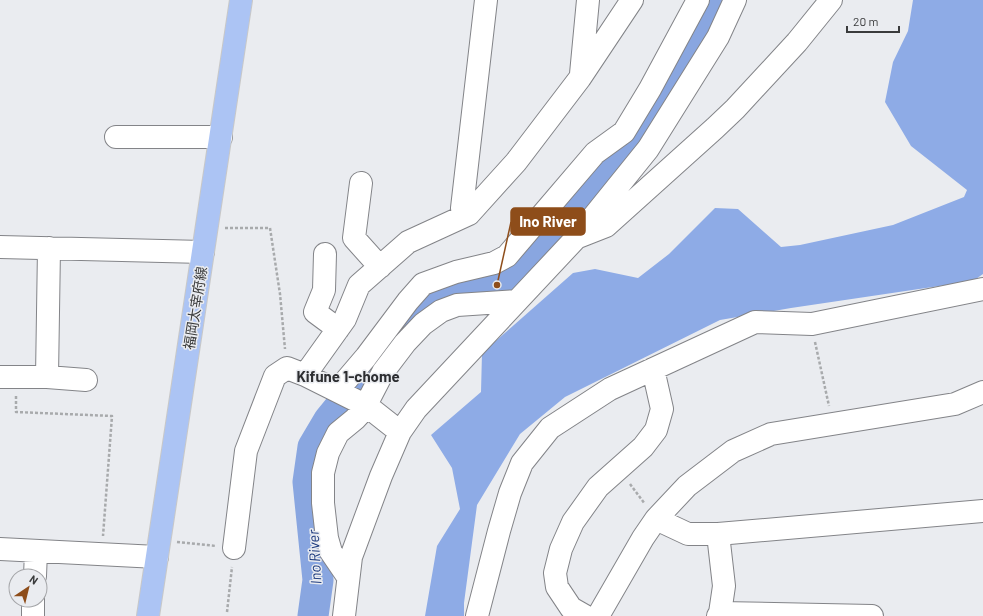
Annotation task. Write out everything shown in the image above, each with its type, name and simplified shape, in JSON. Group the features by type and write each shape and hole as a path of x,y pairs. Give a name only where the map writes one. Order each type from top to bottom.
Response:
{"main road":[{"name":"福岡太宰府線","path":"148,616 241,0"}],"street":[{"path":"469,214 462,208 486,0"},
{"path":"580,78 588,0"},
{"path":"234,548 246,451 275,376 296,371 345,319 359,285 408,242 469,214 516,162 580,78 632,0"},
{"path":"337,391 366,357 408,301 423,284 456,272 494,263 507,256 595,152 624,132 650,89 698,0"},
{"path":"344,616 351,557 381,476 400,432 416,409 577,237 648,149 718,37 735,0"},
{"path":"577,237 606,226 715,128 735,109 797,42 831,0"},
{"path":"116,137 221,137"},
{"path":"361,183 354,238 380,267"},
{"path":"0,247 203,252"},
{"path":"47,377 49,248"},
{"path":"325,254 324,290 315,312 338,328"},
{"path":"477,616 510,493 522,463 550,428 610,389 755,322 812,324 983,289"},
{"path":"348,577 331,552 327,538 323,503 323,474 328,453 338,433 355,419 367,406 368,401 384,372 405,343 423,324 441,311 457,305 517,301"},
{"path":"584,616 571,608 558,587 555,573 561,549 573,522 598,487 643,447 656,430 662,409 653,369"},
{"path":"296,371 367,406 400,432"},
{"path":"8,377 47,377 86,380"},
{"path":"598,616 643,538 656,519 687,486 733,451 770,434 955,404 983,392"},
{"path":"656,519 688,534 718,534 983,511"},
{"path":"718,534 724,586 719,615 872,616"},
{"path":"0,549 102,554 159,549"},
{"path":"35,568 36,551"}],"path":[{"path":"207,228 270,228 280,294 296,371"},
{"path":"812,324 832,424"},
{"path":"8,377 16,412 112,416 102,554"},
{"path":"619,469 656,519"},
{"path":"159,549 234,548 227,612"}],"shaded area":[{"path":"913,0 983,0 983,274 973,281 720,320 565,397 520,434 477,505 464,603 464,616 425,616 437,546 460,509 452,468 431,435 481,392 482,353 573,273 595,269 638,278 669,254 715,208 738,209 781,247 800,245 893,225 964,197 967,190 911,146 885,102 893,62 908,31"}],"waterway":[{"name":"Ino River","path":"313,616 318,580 308,482 313,447 329,420 426,303 444,295 497,285 520,271 635,137 708,23 718,0"}],"place":[{"name":"Ino River","path":"497,285"}],"district":[{"name":"Kifune 1-chome","path":"348,376"}]}
